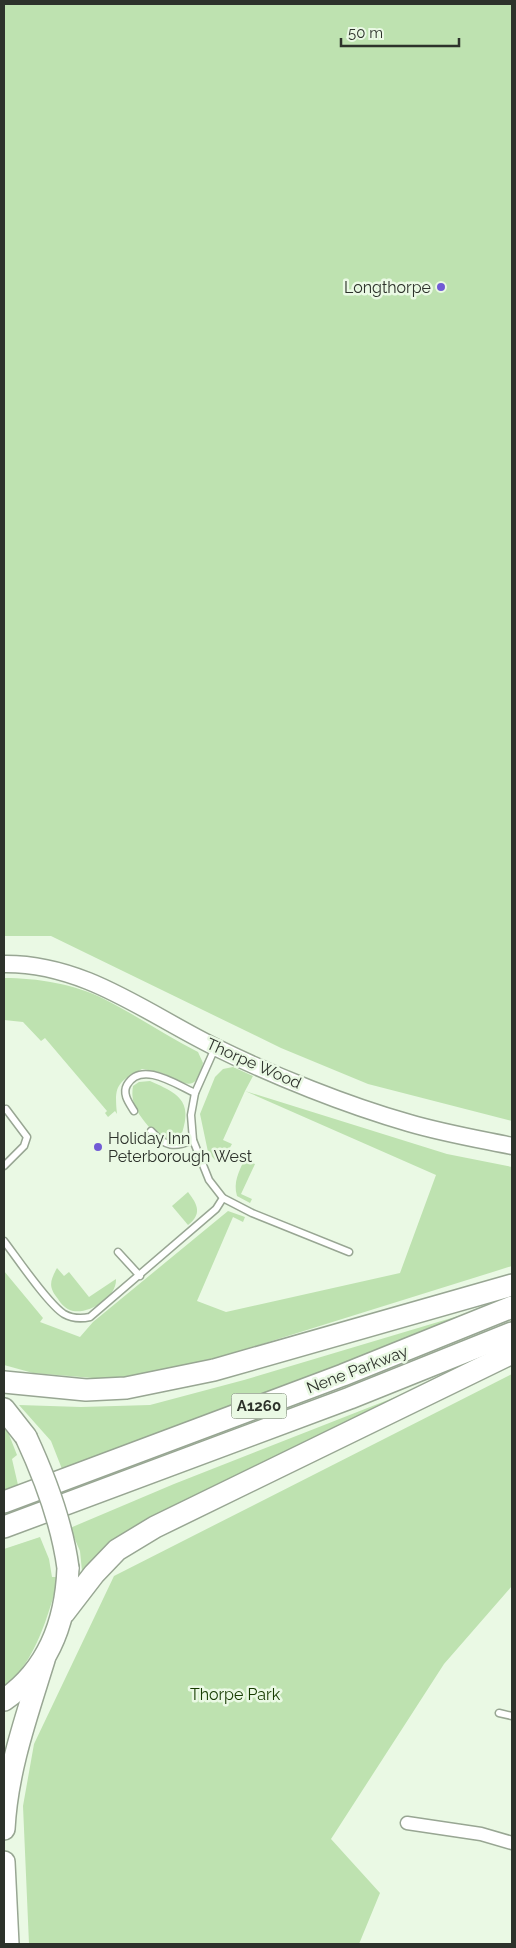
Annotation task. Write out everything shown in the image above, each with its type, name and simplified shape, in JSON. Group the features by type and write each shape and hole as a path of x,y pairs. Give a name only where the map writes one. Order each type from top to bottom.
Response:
{"main road":[{"path":"4,1382 86,1390 126,1388 214,1370 512,1285"},
{"name":"Nene Parkway","path":"4,1502 343,1375 512,1307"},
{"name":"Nene Parkway","path":"4,1527 350,1398 512,1333"},
{"path":"64,1613 94,1574 117,1550 155,1527 512,1353"},
{"path":"4,1409 26,1437 41,1468 64,1540 68,1568 64,1613 56,1637 44,1660 15,1754 5,1801 4,1829"},
{"path":"4,1700 27,1681 44,1660"},
{"path":"4,1862 8,1944"}],"street":[{"name":"Thorpe Wood","path":"4,964 50,968 79,976 136,1004 215,1047 315,1090 409,1123 512,1146"},
{"path":"407,1823 482,1834 512,1843"}],"lane":[{"path":"215,1047 195,1093 191,1115 193,1140 209,1180 223,1198 252,1213 349,1252"},
{"path":"134,1110 127,1100 125,1090 130,1081 139,1074 152,1074 195,1093"},
{"path":"4,1166 24,1146 27,1137 6,1109"},
{"path":"151,1131 158,1139 172,1146 179,1146 193,1140"},
{"path":"4,1241 56,1307 73,1318 90,1317 216,1209 223,1198"},
{"path":"118,1252 140,1276"},
{"path":"499,1713 512,1716"}],"green space":[{"path":"4,4 512,4 512,1121 368,1084 281,1048 51,936 4,936"},
{"path":"4,978 56,983 81,989 104,999 198,1052 203,1063 200,1074 196,1080 187,1084 162,1073 142,1069 127,1078 119,1086 116,1097 117,1114 115,1111 108,1117 105,1113 107,1111 45,1038 41,1041 23,1022 4,1020"},
{"path":"233,1067 253,1076 223,1140 232,1144 224,1158 215,1160 208,1152 200,1114 215,1077 223,1069"},
{"path":"150,1081 175,1094 184,1105 185,1122 182,1133 171,1138 163,1138 151,1129 139,1114 133,1101 133,1086 139,1082"},
{"path":"245,1091 447,1154 512,1167 512,1266 227,1355 144,1376 105,1379 33,1373 4,1365 4,1271 43,1318 40,1322 80,1337 93,1322 228,1211 245,1217 243,1222 233,1217 197,1301 226,1312 400,1273 436,1175"},
{"path":"244,1160 255,1164 241,1194 252,1199 250,1203 237,1196 236,1191 237,1177"},
{"path":"188,1192 196,1205 197,1213 188,1225 172,1206"},
{"path":"57,1268 64,1276 69,1272 89,1297 116,1279 115,1286 101,1303 87,1310 73,1311 63,1305 51,1287"},
{"path":"495,1305 493,1311 62,1469 51,1441 19,1405 81,1407 150,1405 244,1380"},
{"name":"Thorpe Park","path":"512,1374 512,1586 444,1664 331,1839 380,1893 359,1944 29,1944 23,1806 34,1744 114,1576"},
{"path":"421,1387 237,1481 83,1581 80,1551 70,1528 174,1484"},
{"path":"4,1427 8,1432 17,1455 12,1459 18,1485 4,1491"},
{"path":"40,1537 49,1559 52,1577 59,1577 45,1622 33,1651 25,1665 4,1688 4,1549"}],"place":[{"name":"Longthorpe","path":"441,287"},
{"name":"Holiday Inn Peterborough West","path":"98,1147"}]}
